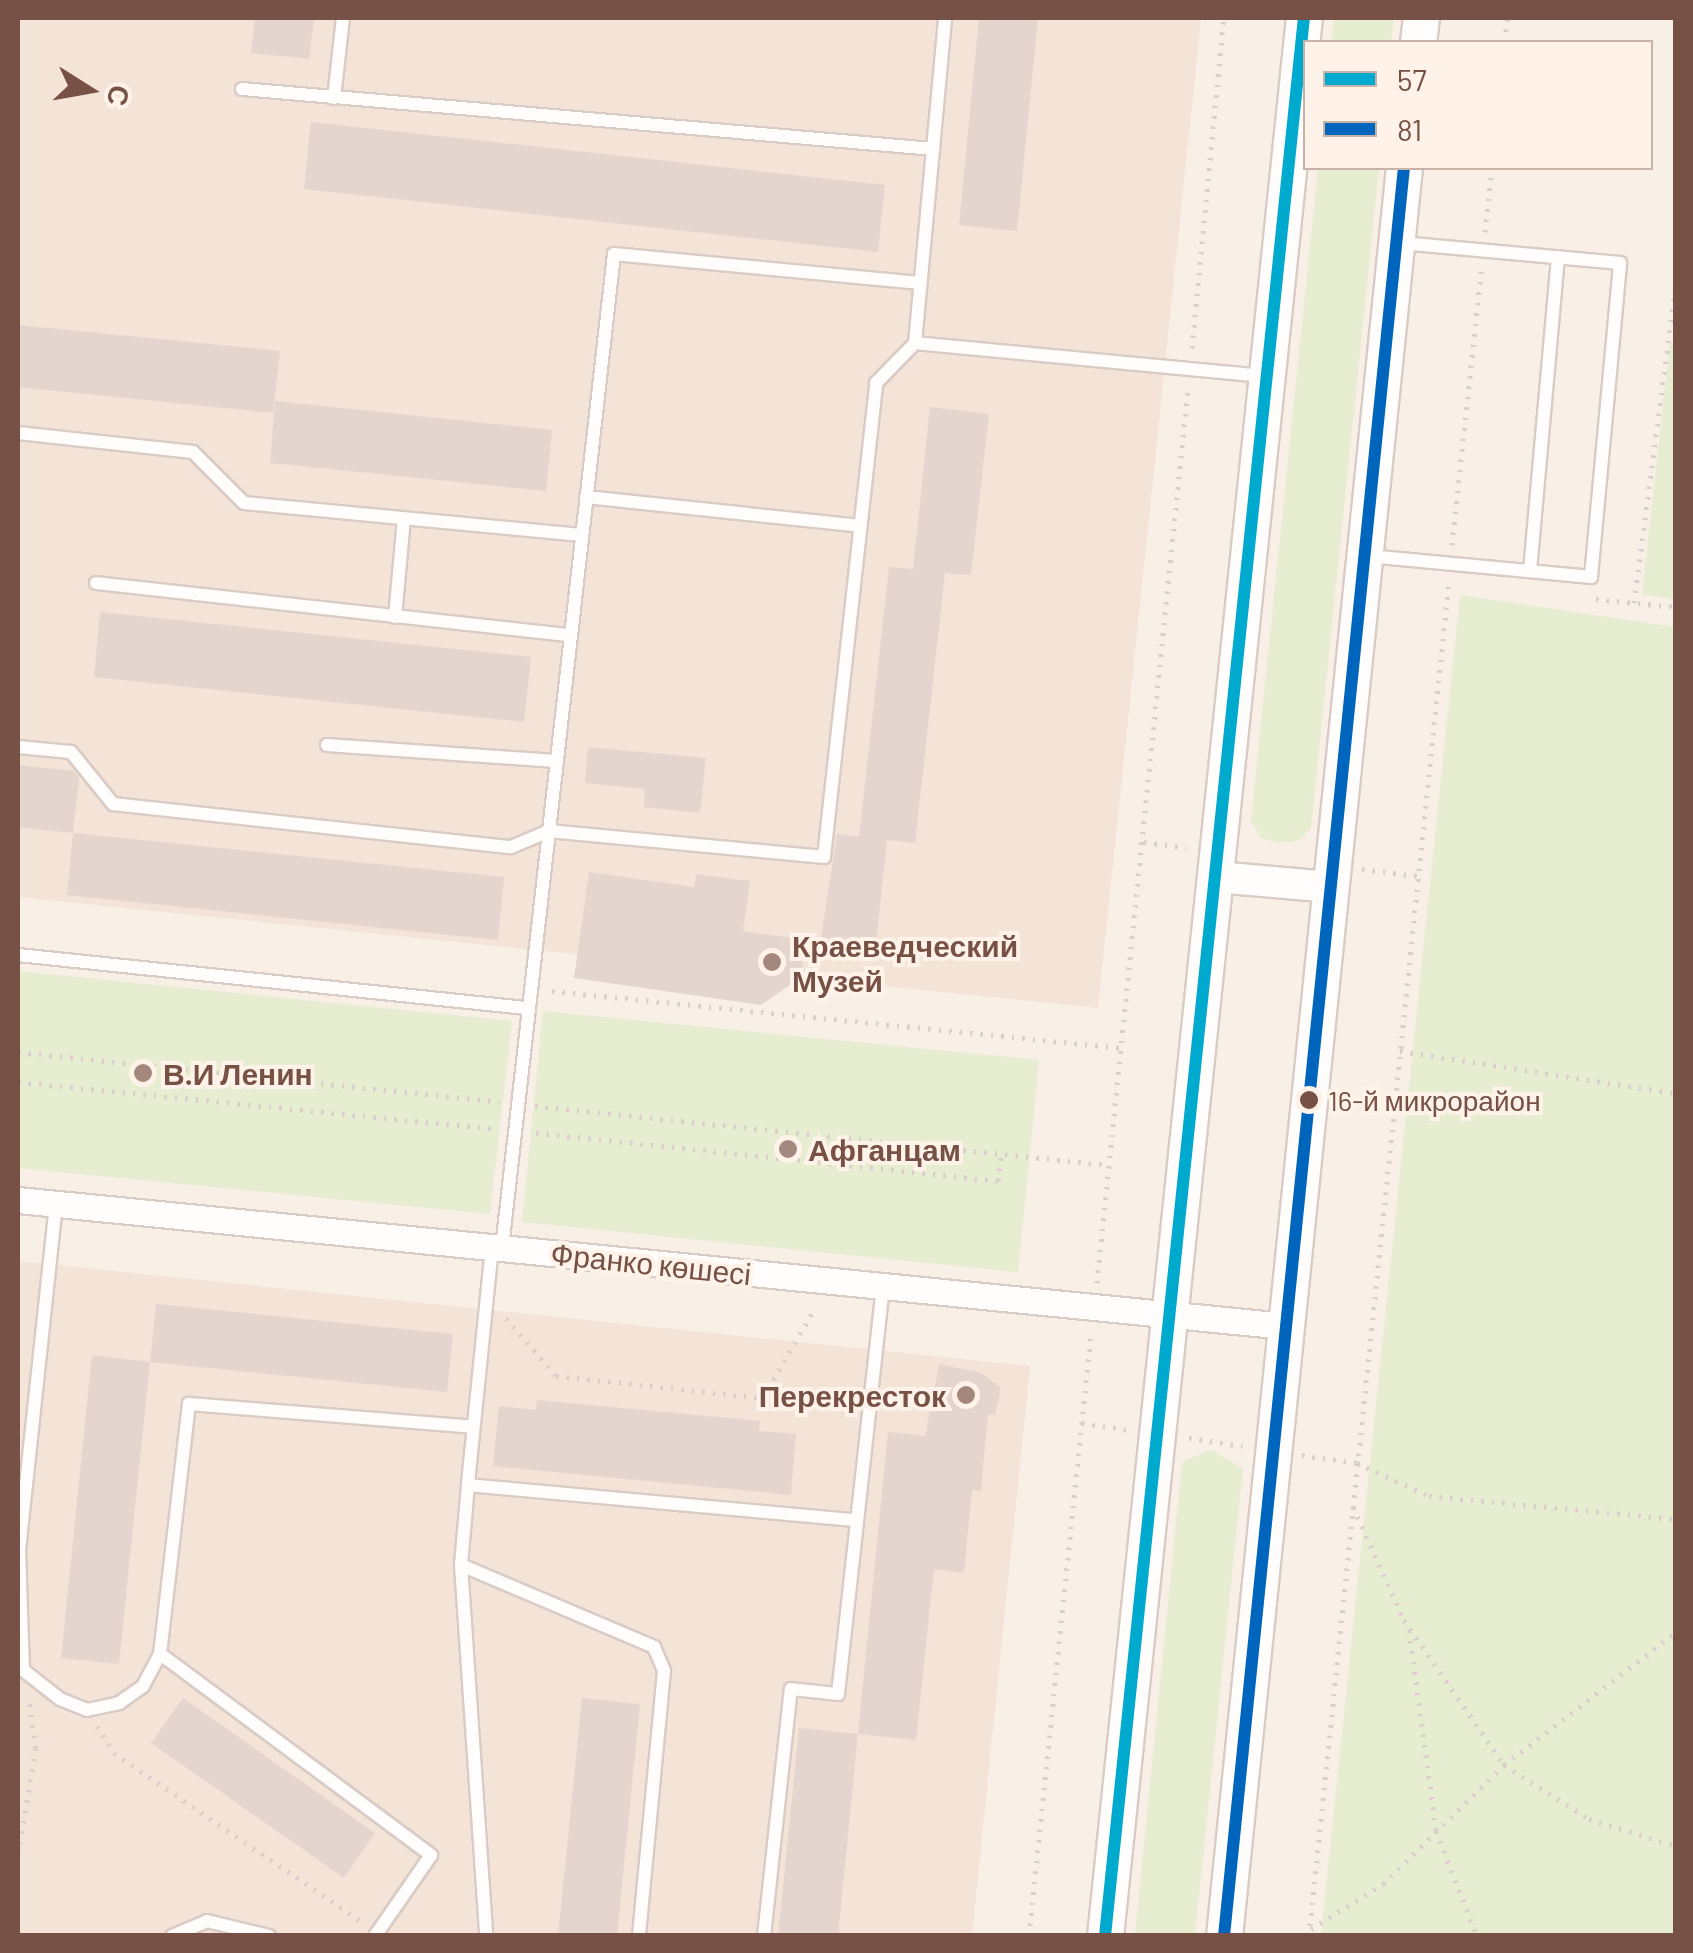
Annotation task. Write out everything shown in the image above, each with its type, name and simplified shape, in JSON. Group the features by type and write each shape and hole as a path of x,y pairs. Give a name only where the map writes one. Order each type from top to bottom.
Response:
{"main road":[{"path":"1105,1936 1304,18"},
{"path":"1224,1936 1404,170"}],"street":[{"path":"1217,876 1332,888"},
{"name":"Франко көшесі","path":"18,1200 1285,1326"}],"lane":[{"path":"334,98 343,18"},
{"path":"18,747 71,752 113,804 511,847 549,831 824,857 876,383 914,343 945,18"},
{"path":"242,89 933,149"},
{"path":"1366,556 1591,576 1620,263 1396,242"},
{"path":"486,1936 460,1565 487,1297 497,1247 549,831 614,254 920,284"},
{"path":"1530,571 1558,258"},
{"path":"914,343 1268,377"},
{"path":"18,433 193,452 244,503 581,535"},
{"path":"586,497 860,526"},
{"path":"395,617 404,520"},
{"path":"96,584 570,635"},
{"path":"328,745 556,761"},
{"path":"18,955 526,1008"},
{"path":"56,1204 19,1549 23,1670 60,1700 88,1710 119,1703 143,1686 160,1654 189,1404 474,1427"},
{"path":"764,1936 790,1689 838,1694 882,1286"},
{"path":"468,1485 856,1520"},
{"path":"460,1565 654,1647 664,1671 639,1936"},
{"path":"160,1654 430,1854 380,1935"},
{"path":"172,1936 207,1921 269,1936"}],"path":[{"path":"1028,1936 1122,1048 1224,18"},
{"path":"1309,1933 1492,170"},
{"path":"1634,603 1676,282"},
{"path":"528,988 1122,1048"},
{"path":"1400,1051 1676,1093"},
{"path":"1001,1155 1109,1165"},
{"path":"487,1297 556,1376 763,1398 831,1281"},
{"path":"1082,1423 1356,1463 1429,1496 1676,1519"},
{"path":"1352,1506 1409,1627 1504,1765 1589,1818 1676,1846"},
{"path":"1409,1627 1436,1832 1477,1936"},
{"path":"1309,1933 1384,1884 1504,1765 1676,1632"},
{"path":"18,1854 36,1748 23,1670"},
{"path":"88,1710 114,1753 380,1935"}],"shaded area":[{"path":"18,18 1201,18 1098,1008 18,897"},
{"path":"18,1261 1030,1366 972,1935 18,1936"}],"green space":[{"path":"1334,18 1394,18 1391,40 1331,40"},
{"path":"1318,170 1379,170 1311,828 1297,841 1277,843 1261,838 1251,821"},
{"path":"1670,343 1676,343 1675,599 1642,595"},
{"path":"1460,595 1675,627 1675,1935 1321,1935"},
{"path":"18,971 512,1021 490,1214 18,1168"},
{"path":"543,1011 1039,1060 1018,1272 522,1222"},
{"path":"1211,1450 1243,1468 1195,1935 1135,1935 1182,1462"}],"building":[{"path":"255,18 314,18 309,59 251,53"},
{"path":"979,18 1038,18 1017,231 959,225"},
{"path":"311,122 885,185 878,252 304,189"},
{"path":"18,325 280,351 273,413 18,387"},
{"path":"275,401 552,430 546,491 270,463"},
{"path":"930,407 989,414 971,575 945,573 915,843 887,840 876,944 821,938 837,834 859,837 889,567 913,569"},
{"path":"100,612 531,657 524,722 94,677"},
{"path":"588,747 706,758 700,813 644,807 645,789 585,783"},
{"path":"18,765 74,771 79,778 73,833 18,827"},
{"path":"73,833 504,877 498,940 67,895"},
{"path":"589,872 694,887 696,874 750,881 743,931 806,940 800,978 761,1005 574,978"},
{"path":"156,1304 453,1334 447,1392 150,1362"},
{"path":"92,1355 150,1362 119,1664 61,1658"},
{"path":"939,1364 981,1373 1001,1388 995,1415 988,1414 981,1491 972,1490 964,1573 934,1569 916,1740 858,1734 888,1432 925,1436"},
{"path":"537,1400 760,1421 759,1431 796,1434 791,1495 493,1466 499,1406 536,1410"},
{"path":"183,1698 375,1833 344,1878 151,1743"},
{"path":"582,1698 640,1704 617,1936 558,1936"},
{"path":"799,1728 858,1734 838,1936 778,1936"}],"transit line":[{"name":"57","path":"1105,1936 1304,18"},
{"name":"81","path":"1224,1936 1404,170"}],"place":[{"name":"Краеведческий Музей","path":"772,962"},
{"name":"В.И Ленин","path":"143,1073"},
{"name":"16-й микрорайон","path":"1309,1100"},
{"name":"Афганцам","path":"788,1149"},
{"name":"Перекресток","path":"966,1395"}]}
